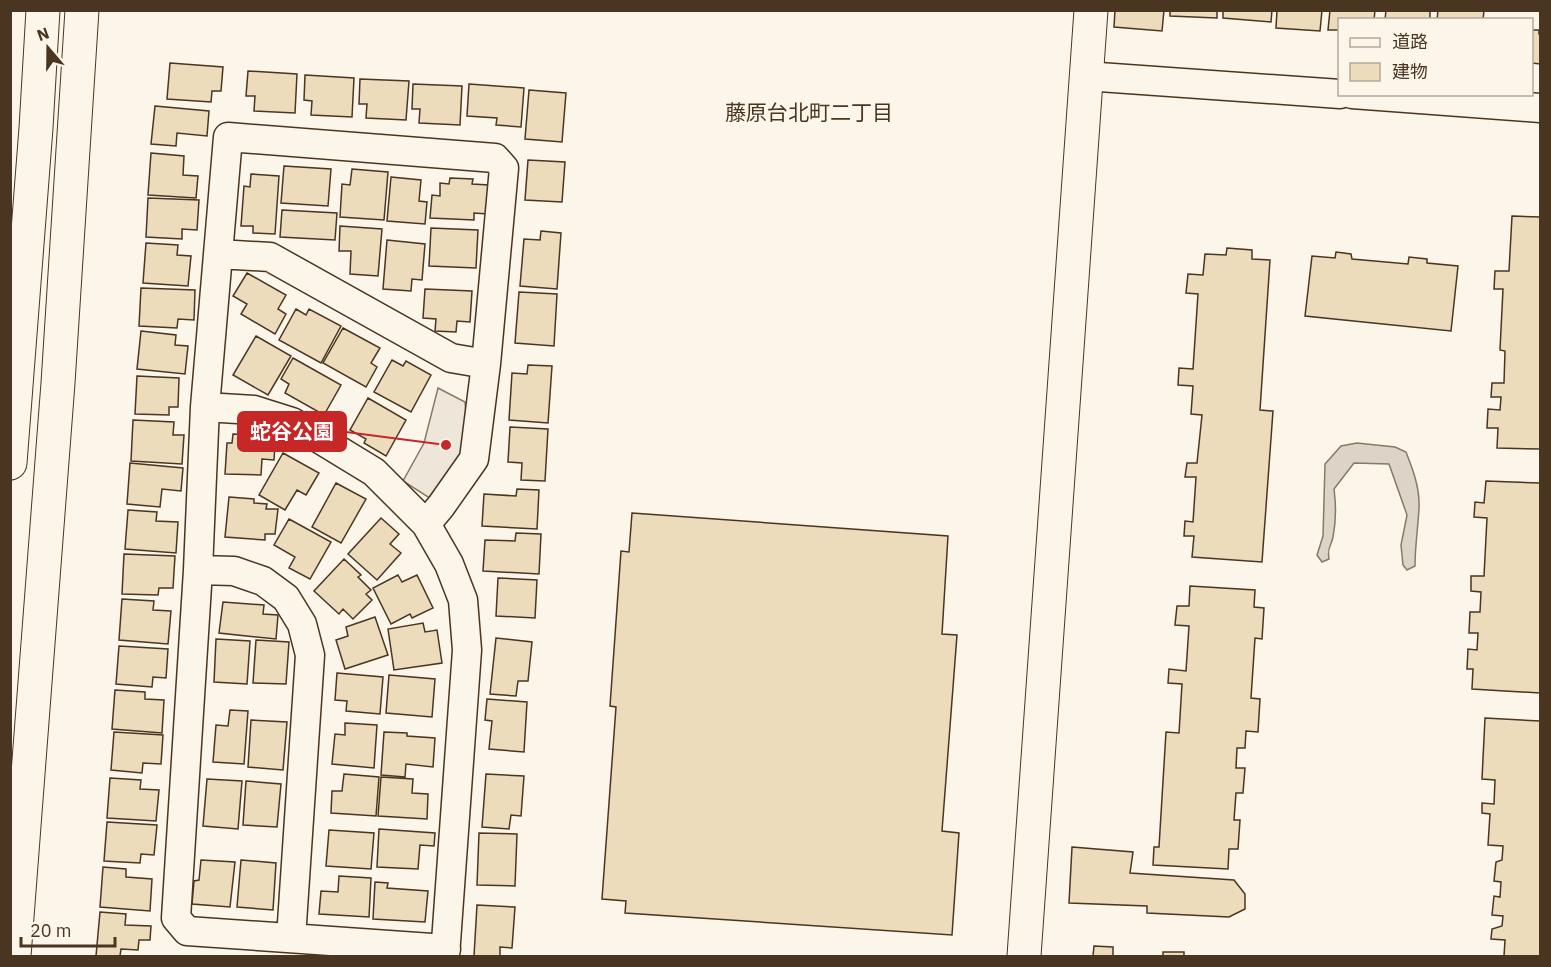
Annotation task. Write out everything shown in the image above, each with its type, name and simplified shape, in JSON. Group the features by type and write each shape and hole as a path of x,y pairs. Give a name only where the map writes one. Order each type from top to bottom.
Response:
{"street":[{"path":"10,463 17,288 36,128 43,10"},
{"path":"14,957 58,383 82,10"},
{"path":"1024,957 1091,10"},
{"path":"1085,76 1338,94"},
{"path":"1380,96 1540,108"},
{"path":"206,407 254,410 292,422 374,472 426,524 449,564 463,600 467,650 445,953 291,938 187,931 176,918 206,407 228,137 495,158 504,168 486,364 474,459 426,524"},
{"path":"218,254 270,257 451,358 486,364"},
{"path":"198,570 234,571 263,581 286,598 302,624 310,655 291,938"}],"shaded area":[{"path":"438,388 465,402 469,447 439,504 403,481 424,443"},
{"path":"1357,443 1395,447 1406,452 1416,479 1419,501 1415,566 1407,570 1403,565 1401,545 1407,515 1389,464 1354,463 1334,489 1335,519 1329,559 1322,562 1317,555 1323,536 1325,464 1341,446"}],"building":[{"path":"1115,10 1164,10 1162,31 1114,27"},
{"path":"1170,10 1217,10 1217,18 1170,16"},
{"path":"1223,10 1272,10 1271,22 1223,18"},
{"path":"1277,10 1322,10 1320,31 1276,28"},
{"path":"1330,10 1375,10 1374,18 1338,18 1338,30 1328,30"},
{"path":"1386,10 1430,10 1430,18 1385,18"},
{"path":"1438,10 1484,10 1483,18 1437,18"},
{"path":"1533,30 1539,30 1540,64 1533,63"},
{"path":"170,63 223,67 221,91 212,91 211,102 167,99"},
{"path":"248,71 297,74 295,113 254,111 255,96 246,96"},
{"path":"305,75 354,78 352,117 311,115 312,101 304,100"},
{"path":"360,79 409,81 406,120 366,118 367,104 359,104"},
{"path":"413,84 462,86 460,125 419,123 420,109 412,109"},
{"path":"469,84 524,88 521,127 496,125 497,118 467,116"},
{"path":"529,90 566,93 562,142 525,139"},
{"path":"155,106 209,111 207,136 177,133 176,146 151,144"},
{"path":"151,153 184,156 183,175 198,176 196,198 148,195"},
{"path":"528,160 565,162 562,202 525,200"},
{"path":"284,166 331,169 328,206 281,203"},
{"path":"352,169 388,172 384,220 340,217 342,184 350,185"},
{"path":"251,174 279,176 275,234 253,233 253,226 241,226 244,186 250,187"},
{"path":"391,177 421,180 419,201 427,202 425,224 387,221"},
{"path":"450,178 473,179 472,184 489,185 488,214 474,213 474,220 430,218 432,195 440,196 440,183 449,184"},
{"path":"148,198 199,200 197,230 182,229 182,239 146,237"},
{"path":"282,210 337,213 335,240 280,237"},
{"path":"1512,216 1540,217 1540,449 1497,448 1498,428 1487,428 1488,409 1500,410 1501,397 1491,397 1492,383 1504,383 1505,351 1500,350 1503,289 1494,289 1495,271 1509,271"},
{"path":"340,226 382,229 378,276 350,274 351,251 339,251"},
{"path":"431,228 478,230 476,268 429,266"},
{"path":"541,231 561,233 557,289 520,286 524,239 540,240"},
{"path":"387,240 425,244 422,280 412,279 411,291 383,289"},
{"path":"146,243 178,245 177,255 191,256 188,286 143,283"},
{"path":"1227,248 1252,250 1252,259 1270,260 1260,410 1273,411 1262,562 1192,557 1194,536 1184,536 1185,521 1193,522 1196,477 1185,477 1187,463 1197,463 1202,415 1191,414 1193,386 1178,385 1179,368 1193,369 1198,294 1186,293 1188,274 1203,275 1205,254 1226,255"},
{"path":"1336,252 1351,254 1352,259 1408,264 1409,257 1427,259 1427,263 1458,266 1451,331 1305,316 1312,256 1335,258"},
{"path":"247,273 286,295 278,309 286,314 275,334 241,314 247,304 233,296"},
{"path":"141,288 195,290 194,320 178,319 177,328 139,326"},
{"path":"425,289 472,291 470,322 457,321 456,332 435,331 436,319 423,318"},
{"path":"519,292 557,294 554,346 515,343"},
{"path":"296,309 306,315 309,309 341,326 321,363 279,340"},
{"path":"343,328 380,348 371,363 377,367 366,387 323,363"},
{"path":"141,331 176,335 175,345 188,346 185,374 137,369"},
{"path":"256,336 291,356 268,395 233,375"},
{"path":"293,358 341,385 324,415 285,393 289,384 281,379"},
{"path":"392,360 403,366 406,361 431,375 411,412 374,392"},
{"path":"528,365 552,366 548,423 509,420 512,373 527,374"},
{"path":"137,376 179,378 178,407 169,407 169,415 135,414"},
{"path":"368,398 406,420 386,456 364,443 366,439 350,430"},
{"path":"133,420 174,422 173,435 184,435 182,464 131,461"},
{"path":"510,427 548,429 545,481 521,480 522,463 508,462"},
{"path":"233,434 265,436 265,444 275,444 274,460 262,459 261,475 225,474 227,443 232,443"},
{"path":"283,453 319,473 306,495 297,490 285,510 259,495"},
{"path":"130,463 183,468 181,491 162,489 160,507 127,504"},
{"path":"1486,481 1540,483 1540,693 1472,689 1473,669 1467,669 1468,649 1477,650 1478,633 1469,633 1470,612 1480,612 1481,592 1471,591 1471,576 1484,576 1487,518 1474,517 1475,502 1484,503"},
{"path":"336,483 366,499 341,543 312,527"},
{"path":"517,489 539,490 537,529 482,526 484,494 516,496"},
{"path":"229,497 254,499 254,503 267,504 266,509 278,509 275,534 265,534 265,540 225,537"},
{"path":"128,510 157,512 156,521 178,522 176,553 125,549"},
{"path":"632,513 948,536 942,634 957,635 942,831 959,833 952,935 625,913 626,901 602,899 616,707 610,706 621,551 629,552"},
{"path":"381,518 399,534 390,544 401,553 377,580 348,554"},
{"path":"289,519 331,542 310,579 289,568 295,557 274,545"},
{"path":"516,533 541,534 539,574 483,571 485,540 515,541"},
{"path":"124,554 175,556 173,588 159,588 158,595 122,594"},
{"path":"344,559 361,575 358,577 371,590 366,594 372,600 353,619 343,609 339,614 314,591"},
{"path":"398,575 402,582 417,575 433,608 412,618 410,614 391,624 373,588"},
{"path":"498,578 537,580 535,618 496,616"},
{"path":"1190,586 1255,590 1254,607 1264,608 1262,639 1255,638 1251,698 1260,699 1258,732 1246,731 1245,748 1237,748 1236,768 1245,768 1243,793 1236,793 1234,820 1240,820 1238,849 1229,849 1228,869 1153,865 1154,847 1159,847 1166,732 1179,733 1182,684 1168,683 1169,669 1186,671 1189,626 1175,625 1177,606 1189,606"},
{"path":"122,599 154,601 153,610 171,611 168,644 119,640"},
{"path":"223,602 264,605 263,614 278,615 276,639 219,633"},
{"path":"375,617 388,655 345,669 336,640 348,636 346,627"},
{"path":"423,623 425,632 437,630 442,663 394,670 388,629"},
{"path":"496,638 532,642 528,681 518,681 516,696 490,694"},
{"path":"216,639 250,641 247,684 214,682"},
{"path":"256,640 289,642 286,684 253,683"},
{"path":"119,646 168,649 166,678 153,677 152,687 116,684"},
{"path":"337,673 383,677 380,714 346,711 347,701 335,700"},
{"path":"389,675 435,679 432,717 386,713"},
{"path":"115,690 145,692 145,699 164,700 162,733 112,729"},
{"path":"487,699 527,702 524,752 489,749 492,721 485,720"},
{"path":"230,710 248,711 244,764 213,762 216,725 228,726"},
{"path":"1485,718 1540,721 1540,956 1504,956 1505,940 1491,939 1492,929 1502,926 1503,916 1492,915 1494,896 1500,897 1501,882 1494,881 1496,862 1502,860 1503,846 1488,845 1490,814 1482,813 1482,803 1494,804 1495,780 1482,779"},
{"path":"251,720 287,722 283,770 248,767"},
{"path":"345,723 377,725 374,768 332,764 335,734 345,735"},
{"path":"114,732 163,735 161,764 143,763 142,773 111,770"},
{"path":"384,732 435,738 433,767 406,764 405,777 381,775"},
{"path":"344,774 379,777 376,816 331,813 332,791 342,791"},
{"path":"486,774 524,776 521,816 511,815 509,829 482,827"},
{"path":"381,777 413,779 412,793 428,794 427,819 378,816"},
{"path":"110,778 141,780 140,789 159,790 156,821 107,818"},
{"path":"207,779 242,781 238,829 203,826"},
{"path":"246,781 281,784 277,827 243,825"},
{"path":"107,822 157,825 154,855 141,854 140,863 104,861"},
{"path":"379,829 435,833 434,846 420,845 418,869 377,867"},
{"path":"329,830 374,833 371,869 326,866"},
{"path":"479,833 517,834 515,886 477,885"},
{"path":"1072,847 1133,852 1130,873 1234,880 1245,894 1245,909 1229,917 1147,913 1147,906 1069,903"},
{"path":"201,860 235,862 230,907 192,904 194,881 199,880"},
{"path":"241,860 276,863 273,910 237,907"},
{"path":"103,867 126,869 126,877 152,879 150,911 100,907"},
{"path":"339,876 371,878 369,917 319,914 321,891 338,892"},
{"path":"375,882 388,883 387,888 428,891 425,922 373,919"},
{"path":"477,905 515,907 512,948 500,947 500,956 474,956"},
{"path":"100,912 126,914 125,925 151,926 150,940 139,940 138,950 121,949 120,956 96,956"},
{"path":"1094,946 1113,947 1113,956 1093,956"},
{"path":"1163,952 1184,952 1184,956 1163,956"}],"place":[{"name":"蛇谷公園","path":"446,445"}],"district":[{"name":"藤原台北町二丁目","path":"809,113"}]}
